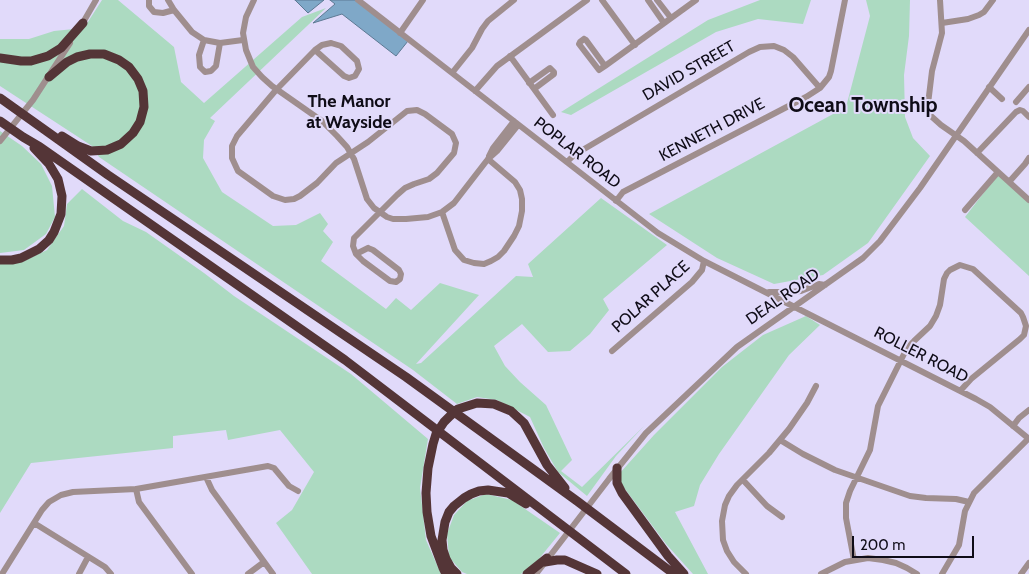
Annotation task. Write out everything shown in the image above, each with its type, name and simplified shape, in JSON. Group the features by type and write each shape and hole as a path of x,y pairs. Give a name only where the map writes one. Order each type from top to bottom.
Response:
{"highway":[{"path":"0,58 21,62 48,56 61,48 83,23"},
{"path":"36,123 83,149 101,151 114,148 130,137 137,128 143,114 144,95 138,79 129,67 112,56 97,53 84,55 67,62 49,77"},
{"path":"0,98 116,181 398,372 577,501 674,574"},
{"path":"0,121 345,360 626,574"},
{"path":"0,260 21,258 39,249 49,240 61,214 62,196 58,179 44,158 23,137"},
{"path":"446,574 434,544 427,512 427,479 436,434 444,422 458,409 482,403 494,404 517,415 527,428 552,474 577,501"},
{"path":"617,468 617,483 622,492 668,556 684,574"},
{"path":"457,574 448,564 444,554 443,528 454,506 470,494 488,490 508,494 560,524"},
{"path":"527,574 547,559 565,560 597,574"}],"street":[{"path":"1,140 49,77 96,0"},
{"path":"149,0 150,9 154,12 163,14 174,10"},
{"path":"168,0 192,32 204,40 220,43 244,40"},
{"path":"254,0 246,17 243,32 247,55 253,67 276,90 326,125 337,136 350,153 367,199 374,208 387,217 400,219 428,217 442,212 454,202 497,151 516,123"},
{"name":"POPLAR ROAD","path":"358,0 658,233 704,260 794,306"},
{"path":"400,33 423,0"},
{"path":"452,73 472,48 488,21 514,0"},
{"path":"475,91 494,68 588,0"},
{"path":"602,0 635,45"},
{"path":"648,0 664,23"},
{"path":"657,0 671,18"},
{"path":"605,66 586,40 584,39 580,42 599,70 605,66 635,45 696,0"},
{"path":"820,88 829,77 831,71 845,0"},
{"path":"940,0 942,37 932,71 929,90 929,113 1029,200"},
{"path":"942,22 968,19 979,15 984,12 993,0"},
{"name":"DEAL ROAD","path":"538,573 617,468 646,433 747,339 863,258 880,241 920,188 1028,33"},
{"path":"204,40 199,55 200,67 205,72 211,71 216,66 220,43"},
{"path":"315,50 344,76 352,78 359,71 360,66 357,61 340,45 322,44 315,50 276,90 237,136 231,151 232,161 242,174 273,196 290,200 304,194 336,163 368,142 404,113 412,110 425,114 452,134 456,143 455,151 437,173 429,179 406,188 354,238 353,246 356,254 363,261 390,281 396,282 400,280 402,274 399,270 373,250 366,249 356,254"},
{"name":"DAVID STREET","path":"567,162 574,155 760,47 774,46 784,50 793,57 820,88"},
{"path":"510,56 553,115"},
{"path":"529,83 550,68 554,72 554,74 534,89"},
{"path":"989,87 1002,99"},
{"path":"1016,102 1029,87"},
{"name":"KENNETH DRIVE","path":"616,201 623,192 820,88"},
{"path":"977,153 1016,112 1023,111 1029,117"},
{"path":"1009,182 1029,158"},
{"path":"442,212 454,248 464,260 474,264 484,264 498,257 504,251 519,226 522,199 520,190 515,182 488,160"},
{"path":"965,210 998,172"},
{"name":"POLAR PLACE","path":"612,351 692,282 702,270 704,260"},
{"path":"854,560 846,518 846,500 870,450 878,406 910,344 930,326 936,316 947,273 960,266 970,267 1021,313 1026,326 1024,335 1020,339 971,378 961,390"},
{"path":"768,292 792,292 825,284"},
{"path":"780,316 781,300"},
{"name":"ROLLER ROAD","path":"794,306 961,390 990,407 1029,439"},
{"path":"746,574 729,555 723,540 722,516 725,505 732,491 780,440 798,417 816,386"},
{"path":"1013,426 1029,410"},
{"path":"942,574 959,545 965,510 975,492 1029,439"},
{"path":"780,440 813,460 857,478 915,497 969,502"},
{"path":"2,574 45,505 61,495 73,492 136,489 268,466 274,468 289,486 298,492"},
{"path":"206,477 212,490 273,574"},
{"path":"743,480 767,506 782,517"},
{"path":"136,489 140,502 192,574"},
{"path":"34,523 105,567 111,574"},
{"path":"79,574 88,557"},
{"path":"821,574 854,560 874,559 889,561 917,574"},
{"path":"248,574 264,562"},
{"path":"1020,574 1029,563"}],"green space":[{"path":"102,0 118,0 174,47 181,82 204,103 302,17 326,8 210,118 215,121 204,140 203,158 222,192 273,226 296,225 320,213 328,224 323,231 333,242 321,261 386,309 396,298 411,310 440,283 479,295 416,364 421,363 516,276 533,277 528,264 601,198 667,245 603,299 609,310 590,334 570,351 548,352 522,324 494,346 505,366 546,405 572,460 561,471 582,487 644,426 616,456 587,496 558,472 544,448 530,417 497,400 477,397 457,404 413,370 99,157 92,146 0,86 0,39 29,39 54,31 84,28"},
{"path":"760,0 811,0 803,24 758,19 716,32 571,115 561,112 708,20"},
{"path":"866,0 910,0 909,36 904,75 905,117 913,138 930,156 868,243 823,275 774,284 717,258 649,214 846,107 870,16"},
{"path":"0,131 22,146 41,164 52,186 55,217 46,234 24,250 0,253"},
{"path":"999,173 1029,197 1029,276 965,217"},
{"path":"82,189 123,221 146,232 234,296 351,374 428,439 420,488 426,540 441,574 312,574 276,523 292,510 314,472 280,430 228,440 226,430 173,436 173,448 31,463 0,513 0,263 22,262 47,250 64,226 67,204"},
{"path":"806,316 820,325 789,355 719,454 700,485 694,506 675,512 708,574 693,574 666,544 619,481 619,474 654,435 722,367 763,335"},
{"path":"486,494 512,500 560,533 538,560 521,574 467,574 462,572 449,557 447,534 454,515 467,501"}],"water":[{"path":"295,0 324,0 308,13"},
{"path":"330,0 361,0 408,41 396,56 342,14 313,23 335,4"}],"district":[{"name":"Ocean Township","path":"863,106"},
{"name":"The Manor at Wayside","path":"349,112"}]}
